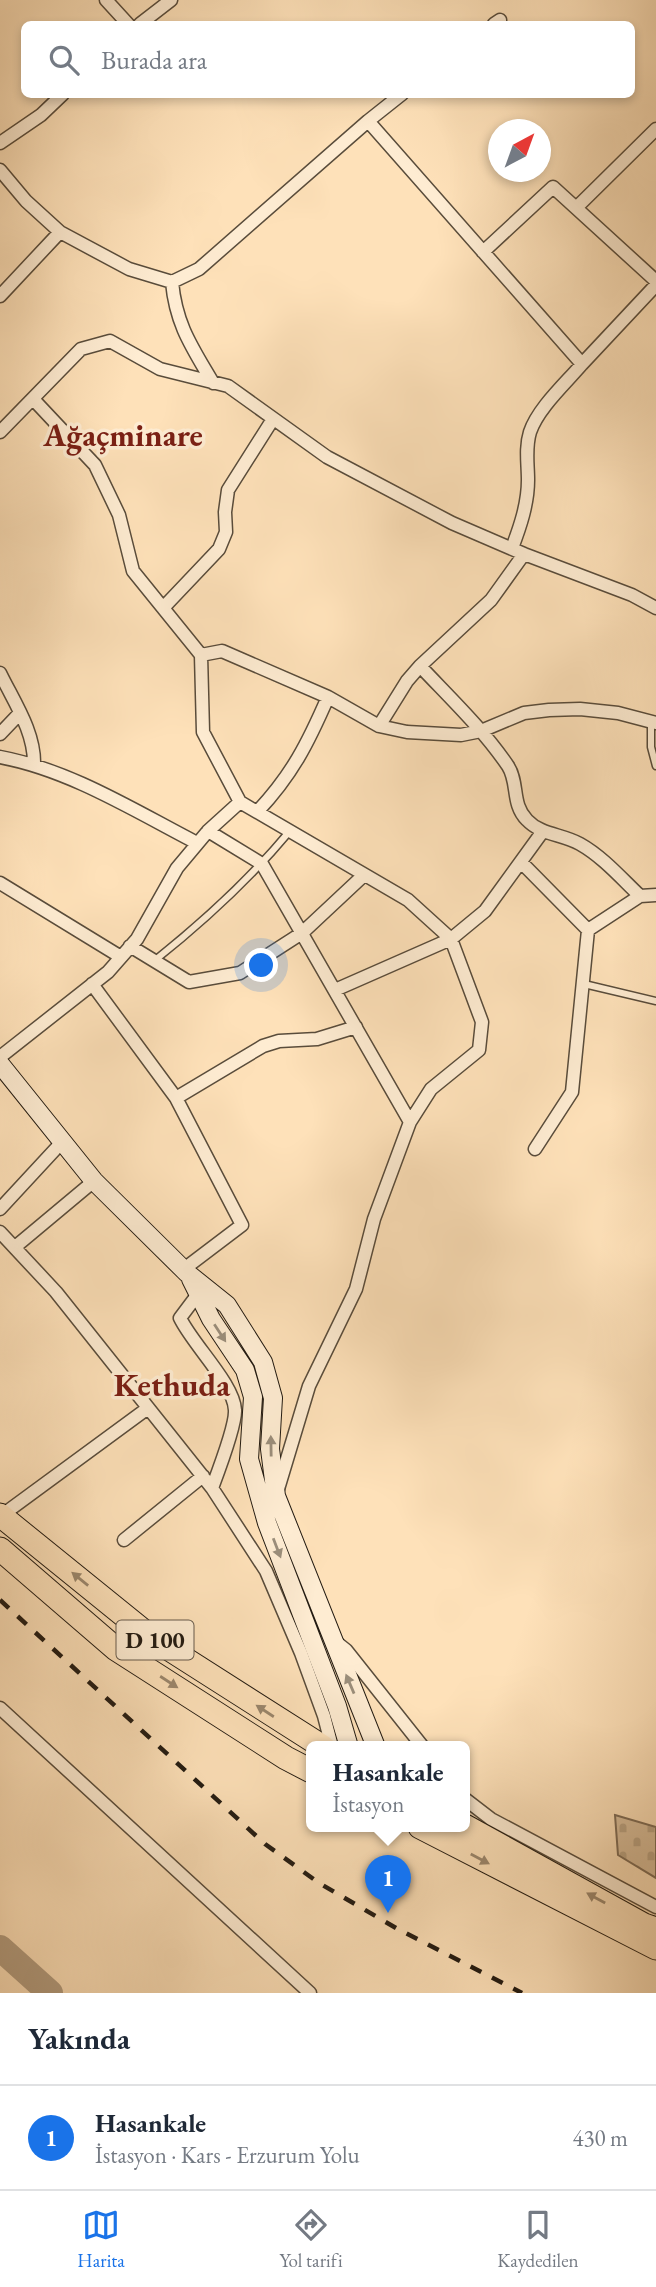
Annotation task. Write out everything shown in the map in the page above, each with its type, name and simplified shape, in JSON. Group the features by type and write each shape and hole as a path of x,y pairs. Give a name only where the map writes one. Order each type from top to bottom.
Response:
{"highway":[{"name":"D 100","path":"1,1515 152,1638 314,1741"},
{"name":"D 100","path":"0,1549 117,1649 306,1768"},
{"path":"470,1829 644,1925 656,1929"},
{"path":"430,1832 656,1948"}],"street":[{"path":"106,0 125,21"},
{"path":"144,21 171,0"},
{"path":"0,144 41,115 59,98"},
{"path":"2,178 60,232 129,269 172,282 199,269 397,98"},
{"path":"368,121 582,364"},
{"path":"576,208 656,129"},
{"path":"379,726 407,681 420,666 491,600 518,551 519,529 527,496 527,450 533,425 582,364 656,283 553,187 483,252"},
{"path":"0,296 60,232"},
{"path":"172,282 174,307 186,337 213,383"},
{"path":"0,432 81,349 110,341 160,369 228,386 327,457 452,523 632,595 656,608"},
{"path":"33,399 95,465 119,515 133,571 201,654 203,732 240,802 408,900 452,939 482,1022 479,1050 431,1089 410,1122 374,1219 356,1289 309,1386 275,1496"},
{"path":"163,608 219,549 226,532 228,490 273,419"},
{"path":"201,654 222,652 328,697 379,726 407,732 461,735 481,731 524,713 549,710 580,709 618,713 653,722"},
{"path":"420,666 481,731 509,768 519,810 527,820 543,831 569,838 590,851 640,896"},
{"path":"0,673 30,733 34,765"},
{"path":"257,813 299,759 328,697"},
{"path":"0,734 20,713"},
{"path":"0,757 48,769 197,843"},
{"path":"0,1057 108,972 137,939 177,868 208,831 240,802"},
{"path":"208,831 262,864 410,1122"},
{"path":"335,989 452,939 485,911 543,831"},
{"path":"522,862 588,930"},
{"path":"130,947 189,982 240,973 302,933 365,875"},
{"path":"0,883 121,957"},
{"path":"588,930 640,896 656,895"},
{"path":"535,1149 572,1092 588,930"},
{"path":"92,984 176,1098 242,1225 186,1271"},
{"path":"176,1098 263,1046 279,1041 317,1039 356,1027"},
{"path":"0,1064 94,1181 186,1271 226,1305 263,1362 273,1398 270,1449 275,1496 374,1741"},
{"path":"0,1209 62,1142"},
{"path":"94,1181 6,1241 56,1292 212,1488 266,1571 301,1653 330,1741"},
{"path":"186,1271 211,1319 245,1370 253,1397 249,1459 267,1522 337,1706 347,1741"},
{"path":"198,1294 180,1318 231,1393 235,1412 212,1488"},
{"path":"1,1515 148,1408"},
{"path":"124,1541 202,1476"},
{"path":"332,1641 346,1650 418,1741"},
{"path":"0,1708 310,1993"},
{"path":"470,1803 491,1819 656,1907"}],"lane":[{"path":"653,722 651,747 656,766"},
{"path":"154,961 208,916 262,864 290,831"},
{"path":"582,983 656,1001"}],"green space":[{"path":"615,1815 656,1827 656,1878 618,1855"}],"waterway":[{"path":"0,1948 50,1993"}],"railway":[{"path":"0,1600 265,1844 319,1883 396,1928 522,1993"}],"place":[{"name":"Hasankale","path":"388,1913"}],"district":[{"name":"Ağaçminare","path":"123,435"},
{"name":"Kethuda","path":"172,1385"}]}
